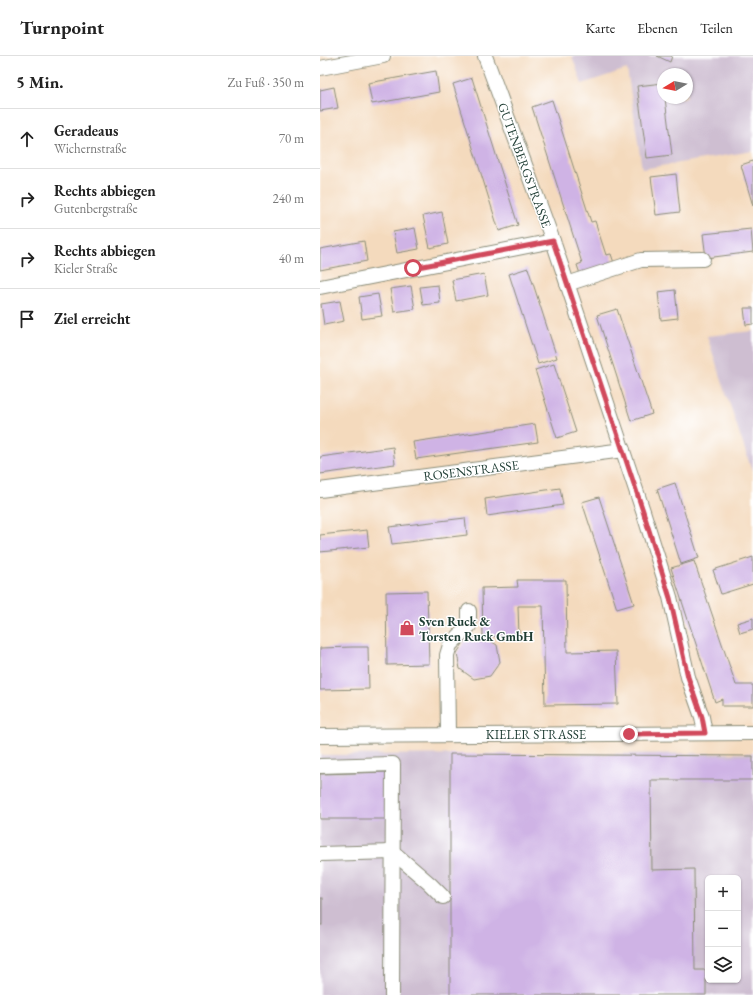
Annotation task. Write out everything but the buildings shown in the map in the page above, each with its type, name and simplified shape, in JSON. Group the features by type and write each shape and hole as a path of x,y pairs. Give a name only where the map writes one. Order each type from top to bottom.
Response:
{"street":[{"path":"320,68 383,56"},
{"name":"GUTENBERGSTRASSE","path":"486,56 553,241 643,511 670,598 688,677 702,717 705,733"},
{"path":"320,287 553,241"},
{"path":"567,284 641,260 703,259"},
{"name":"ROSENSTRASSE","path":"320,490 623,450"},
{"path":"448,735 447,655 450,645 469,626 469,611"},
{"name":"KIELER STRASSE","path":"320,736 753,733"},
{"path":"320,766 392,764 392,995"},
{"path":"320,854 393,852 443,897"}],"shaded area":[{"path":"572,56 753,56 753,151 642,169 627,69 582,84"},
{"path":"753,331 753,474 707,336"},
{"path":"753,753 753,995 320,995 320,755"}],"place":[{"name":"Sven Ruck & Torsten Ruck GmbH","path":"407,628"}],"route":[{"path":"413,268 553,241 643,511 670,598 688,677 702,717 705,733 629,734"}]}
